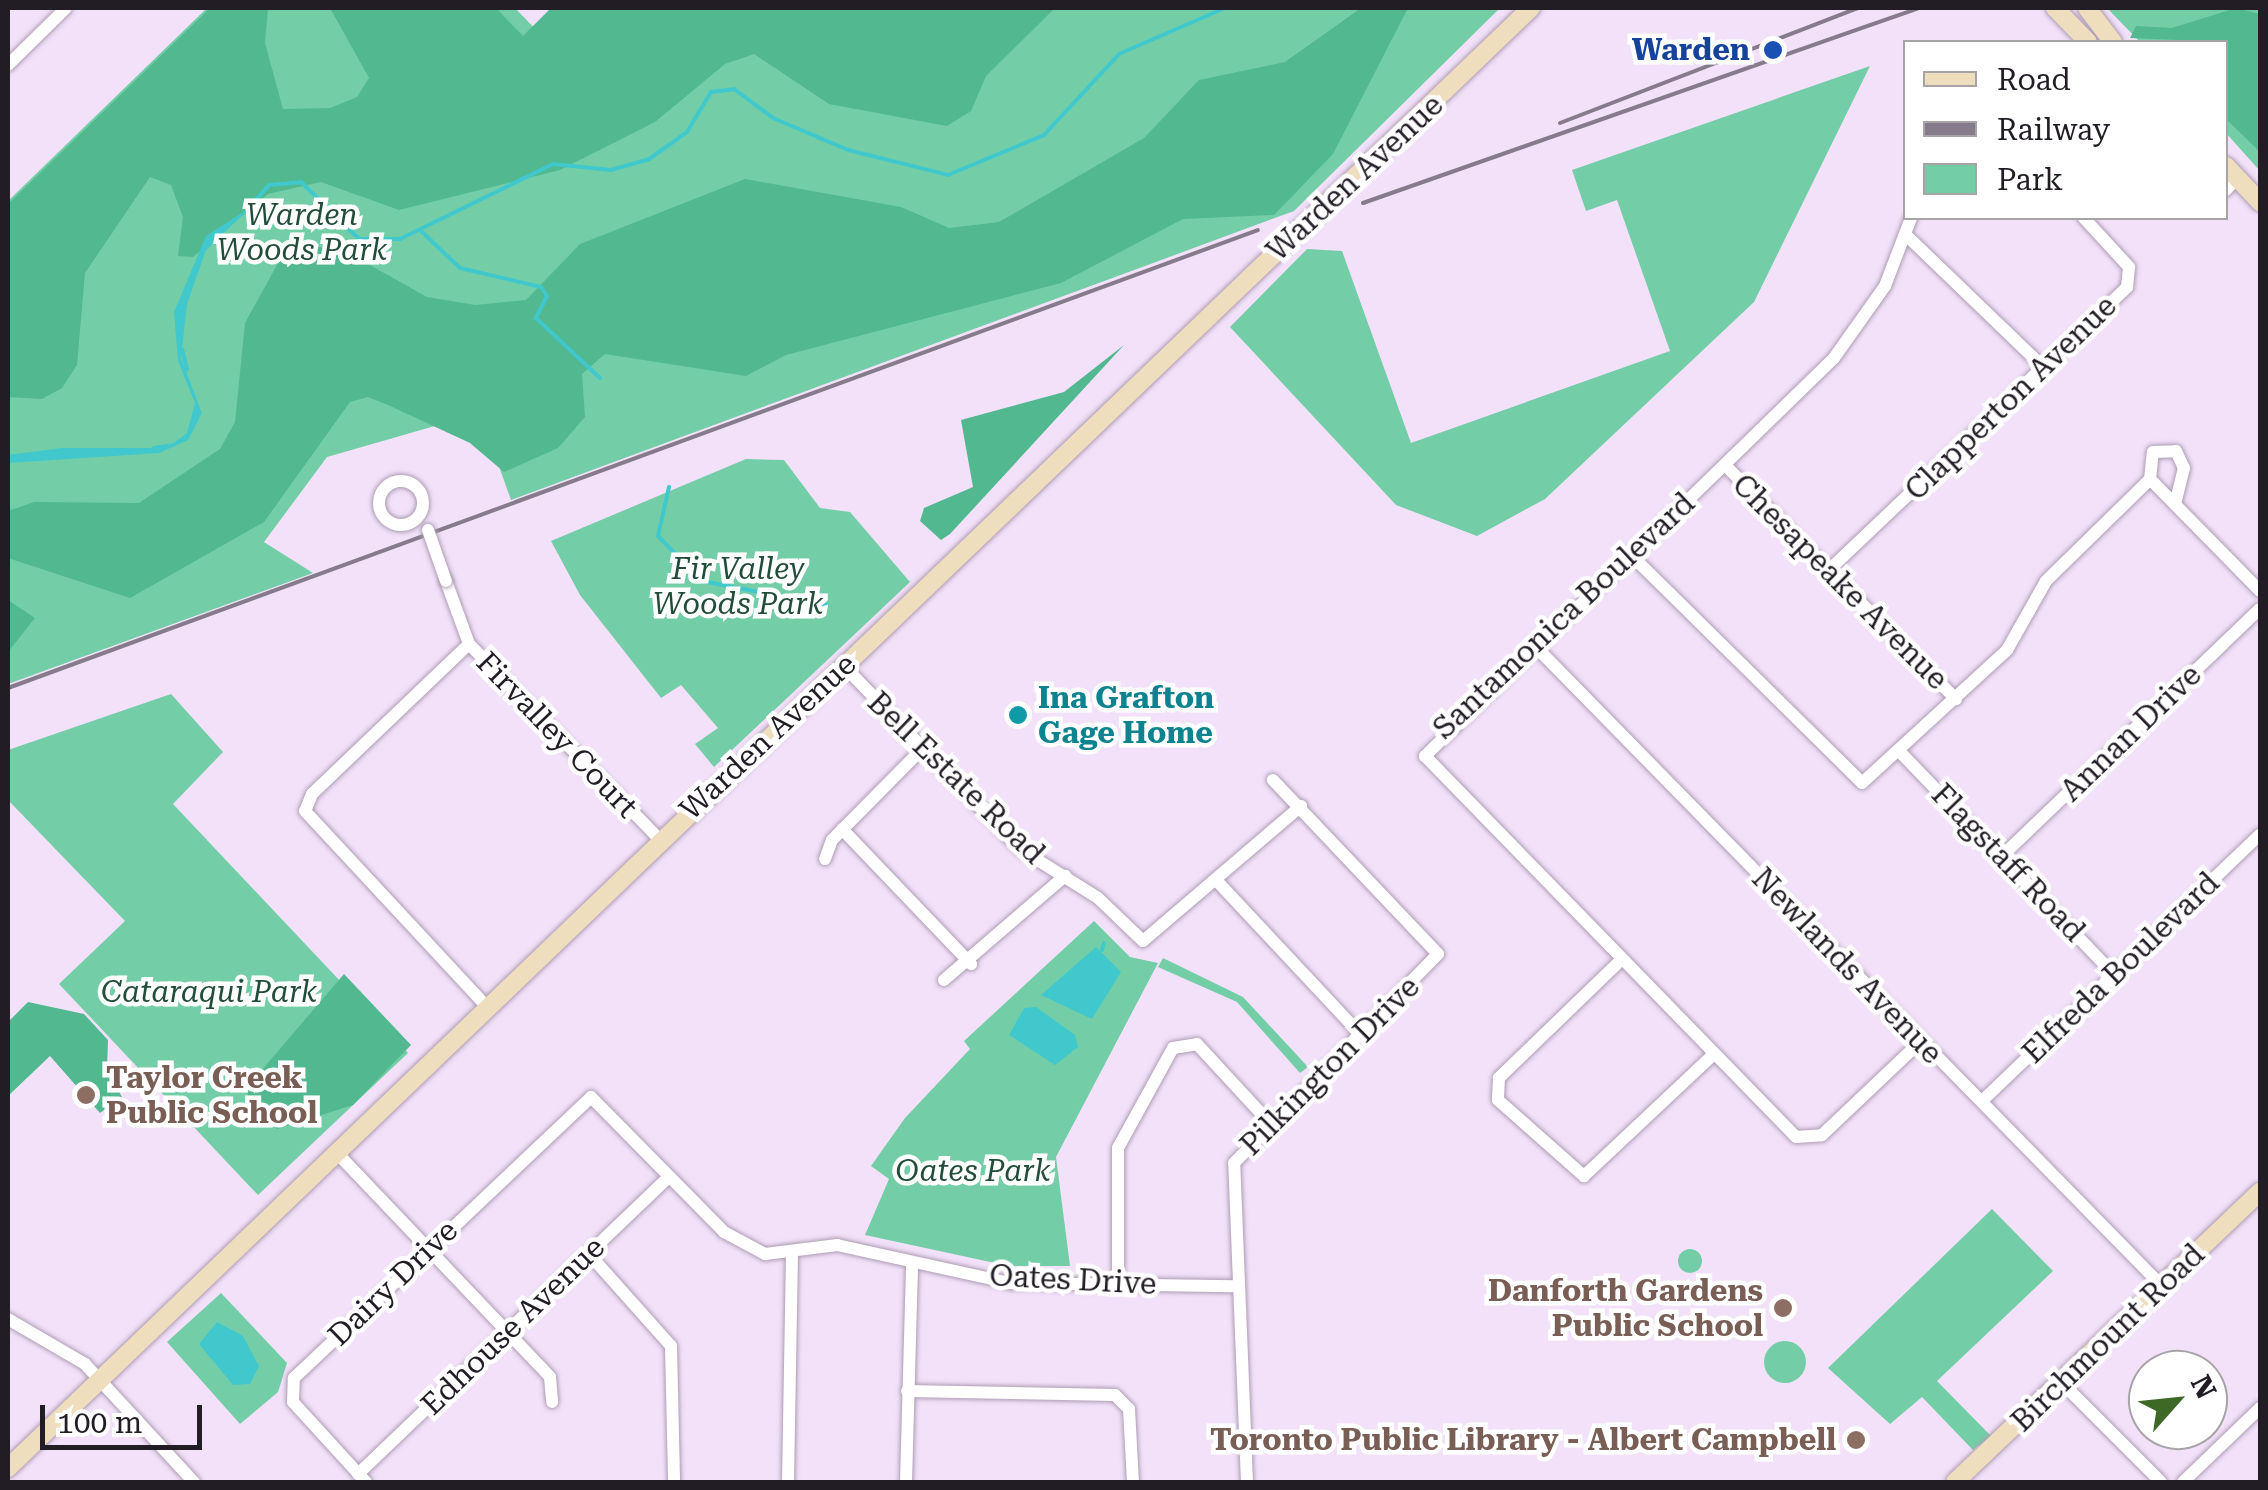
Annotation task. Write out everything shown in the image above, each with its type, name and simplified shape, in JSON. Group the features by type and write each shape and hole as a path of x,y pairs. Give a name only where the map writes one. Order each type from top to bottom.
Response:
{"main road":[{"name":"Warden Avenue","path":"8,1468 1531,8"},
{"path":"2054,8 2086,40"},
{"path":"2087,8 2111,40"},
{"path":"2230,178 2260,202"},
{"name":"Birchmount Road","path":"1955,1482 2260,1192"}],"street":[{"path":"8,65 66,8"},
{"name":"Santamonica Boulevard","path":"1911,220 1850,338 1725,464 1533,644 1425,756 1714,1054 1808,1141 1921,1041"},
{"name":"Clapperton Avenue","path":"1830,569 2132,276 2086,220"},
{"path":"1906,236 2042,366"},
{"path":"1629,553 1853,780 1867,782 2007,650 2046,581 2150,479 2154,452 2176,451 2184,468 2176,501"},
{"name":"Chesapeake Avenue","path":"1725,464 1956,699"},
{"path":"2150,479 2176,501 2260,591"},
{"name":"Firvalley Court","path":"421,512 468,644 660,840"},
{"name":"Annan Drive","path":"2002,856 2260,609"},
{"path":"468,644 312,794 306,812 487,1007"},
{"name":"Newlands Avenue","path":"1533,644 2163,1288"},
{"name":"Bell Estate Road","path":"844,666 1020,848 1065,876 1142,941 1302,806"},
{"path":"825,859 842,828 923,748"},
{"name":"Flagstaff Road","path":"1901,753 2114,974"},
{"name":"Pilkington Drive","path":"1247,1482 1230,1179 1240,1151 1434,963 1436,944 1273,780"},
{"path":"842,828 971,964"},
{"name":"Elfreda Boulevard","path":"1982,1102 2260,834"},
{"path":"944,980 971,964 1065,876"},
{"path":"1216,880 1360,1034"},
{"path":"1621,960 1498,1078 1498,1100 1584,1176 1714,1054"},
{"path":"1118,1284 1118,1148 1172,1048 1196,1044 1268,1122"},
{"name":"Dairy Drive","path":"362,1478 290,1390 428,1250 591,1097 669,1177"},
{"path":"337,1153 550,1377 552,1402"},
{"path":"669,1177 749,1248 792,1253 788,1482"},
{"name":"Edhouse Avenue","path":"362,1478 669,1177"},
{"name":"Oates Drive","path":"792,1253 837,1246 1010,1283 1235,1286"},
{"path":"589,1254 671,1346 674,1482"},
{"path":"906,1482 912,1263"},
{"path":"8,1319 99,1380 194,1482"},
{"path":"2062,1384 2161,1482"},
{"path":"907,1391 1115,1395 1129,1409 1134,1482"},
{"path":"2183,1482 2260,1408"}],"green space":[{"name":"Warden Woods Park","path":"207,8 515,8 541,35 568,8 1500,8 1294,211 511,500 480,413 327,457 264,542 313,573 8,684 8,201"},
{"path":"2107,8 2260,8 2260,171 2228,135 2228,40 2138,40"},
{"path":"1870,66 1754,302 1545,499 1477,536 1396,505 1230,327 1307,249 1342,251 1411,443 1670,351 1617,200 1586,211 1572,170"},
{"name":"Fir Valley Woods Park","path":"746,459 784,460 820,508 850,512 910,582 714,767 695,744 718,728 681,685 661,698 580,595 551,541"},
{"name":"Cataraqui Park","path":"171,694 223,752 173,804 408,1053 258,1195 59,984 125,921 8,800 8,750"},
{"name":"Oates Park","path":"1094,921 1130,957 1158,963 1056,1157 1070,1266 1009,1266 865,1235 889,1179 871,1166 905,1118 970,1049 964,1041"},
{"path":"1163,958 1243,997 1308,1067 1300,1073 1237,1002 1158,967"},
{"path":"1992,1209 2053,1271 1937,1381 1991,1436 1973,1450 1922,1397 1890,1424 1828,1368"},
{"path":"1690,1249 1702,1261 1690,1273 1678,1261"},
{"path":"221,1293 287,1363 278,1392 240,1424 167,1342"},
{"path":"1785,1341 1800,1347 1806,1362 1800,1377 1785,1383 1770,1377 1764,1362 1770,1347"}],"shaded area":[{"path":"210,8 268,8 265,43 283,109 330,108 357,97 369,78 330,8 496,8 523,36 551,8 1055,8 986,76 971,111 947,126 829,104 754,54 725,64 655,122 560,170 399,210 321,182 268,194 193,257 178,256 183,217 171,185 150,177 85,273 77,365 62,388 42,399 8,397 8,204"},
{"path":"1361,8 1408,8 1333,154 1274,215 1183,219 1061,283 786,355 746,376 605,354 582,374 585,417 558,448 504,472 470,443 388,405 368,397 350,402 264,522 130,598 8,558 8,511 34,502 139,503 220,449 235,422 245,323 283,254 304,243 354,256 427,297 475,305 526,300 580,244 745,179 901,207 949,228 999,222 1144,138 1199,80 1285,62"},
{"path":"2236,8 2260,14 2260,152 2228,121 2228,40 2130,38 2136,26 2172,28"},
{"path":"251,207 206,250 187,304 181,358 202,413 188,440 159,453 8,463 8,455 62,448 167,448 187,433 195,403 178,361 174,312 206,236"},
{"path":"1124,345 950,534 941,540 920,521 924,508 973,487 961,420 1064,392"},
{"path":"8,600 35,618 8,652"},
{"path":"1096,947 1121,972 1092,1019 1041,995"},
{"path":"344,974 411,1045 353,1105 277,1129 247,1100 249,1085"},
{"path":"28,1002 84,1014 108,1040 107,1070 122,1097 100,1113 50,1056 8,1096 8,1022"},
{"path":"1036,1007 1075,1035 1078,1047 1055,1065 1009,1035 1024,1008"},
{"path":"217,1322 243,1336 259,1366 250,1384 233,1385 199,1344"}],"waterway":[{"path":"247,209 269,185 301,182 359,239 400,239 553,164 611,170 649,159 687,132 711,92 734,89 773,118 848,150 948,175 1044,135 1119,54 1225,8"},
{"path":"422,232 460,268 541,287 547,296 536,318 600,378"},
{"path":"182,349 187,369"},
{"path":"154,448 174,445"},
{"path":"669,487 658,536 702,581 827,605"},
{"path":"1102,950 1104,943"}],"railway":[{"path":"1560,123 1858,8"},
{"path":"1363,203 1919,8"},
{"path":"8,688 1258,230"}],"place":[{"name":"Warden","path":"1773,50"},
{"name":"Ina Grafton Gage Home","path":"1018,715"},
{"name":"Taylor Creek Public School","path":"86,1095"},
{"name":"Danforth Gardens Public School","path":"1783,1308"},
{"name":"Toronto Public Library - Albert Campbell","path":"1856,1440"}]}
